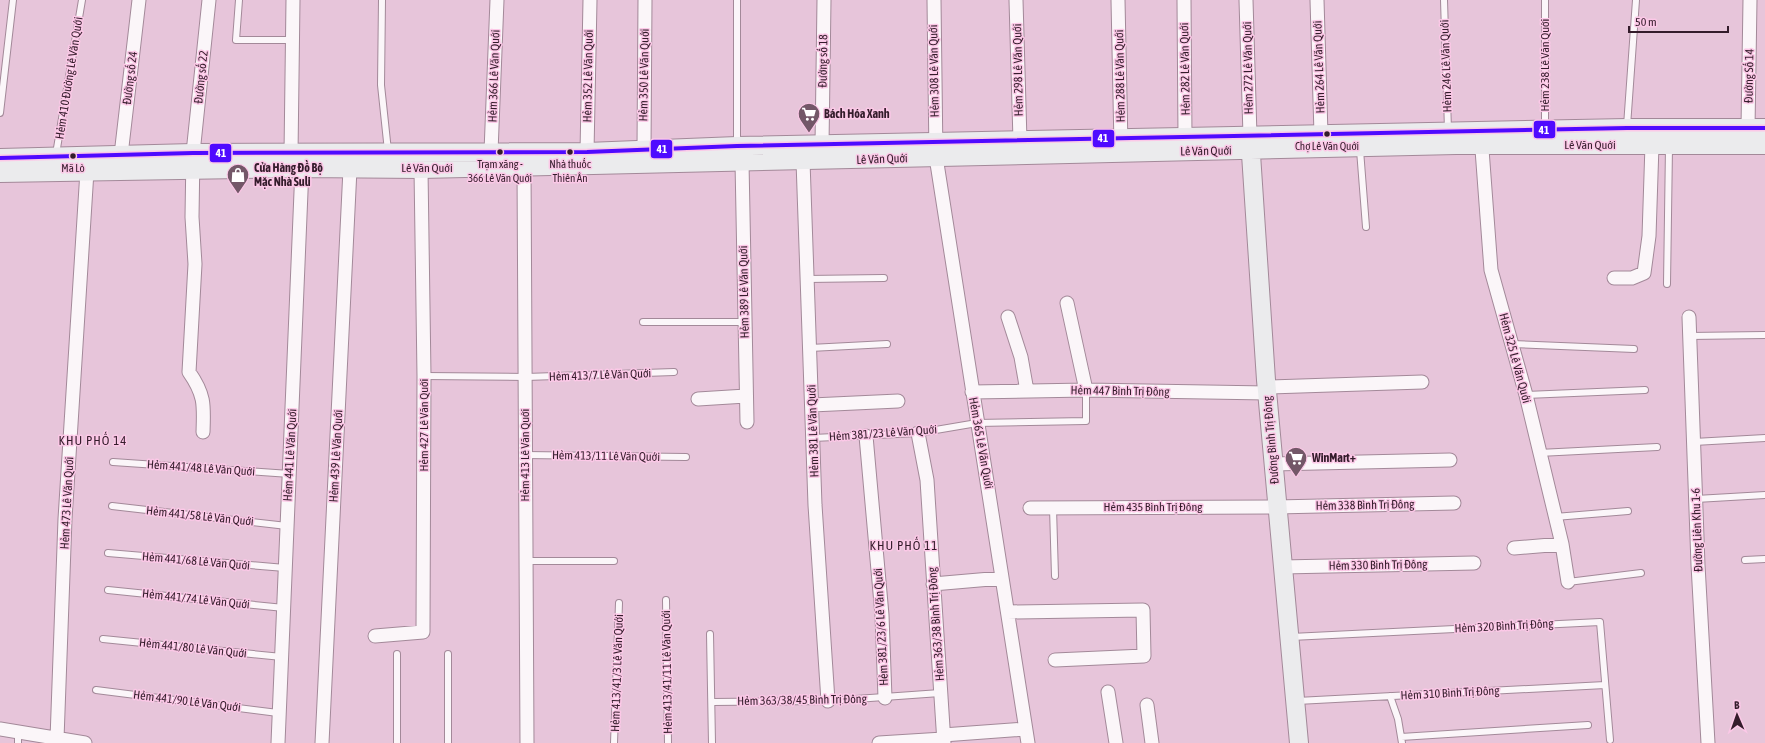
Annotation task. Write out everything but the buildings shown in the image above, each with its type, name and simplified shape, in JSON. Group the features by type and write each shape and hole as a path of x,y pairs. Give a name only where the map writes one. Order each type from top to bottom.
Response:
{"main road":[{"name":"Lê Văn Quới","path":"740,154 803,161 936,150 1020,141 1121,146 1185,137 1250,143 1360,148 1481,138 1545,129 1757,128"},
{"name":"Lê Văn Quới","path":"0,158 121,155 193,162 350,169 389,160 421,169 524,166 644,157 740,154 822,145 936,150 1121,146 1250,143 1321,134 1448,131 1481,138 1660,145 1765,145"},
{"name":"Đường Bình Trị Đông","path":"1250,143 1276,507 1299,743"},
{"name":"Lê Văn Quới","path":"0,173 87,170 291,154 389,160 490,152 587,152 644,157"}],"street":[{"name":"Đường số 24","path":"121,155 139,0"},
{"name":"Đường số 22","path":"203,432 204,402 199,386 189,372 195,264 192,217 193,162 209,0"},
{"path":"291,154 293,0"},
{"name":"Hẻm 366 Lê Văn Quới","path":"490,152 497,0"},
{"name":"Hẻm 352 Lê Văn Quới","path":"587,152 590,0"},
{"name":"Hẻm 350 Lê Văn Quới","path":"644,157 645,0"},
{"name":"Đường số 18","path":"822,145 824,0"},
{"name":"Hẻm 308 Lê Văn Quới","path":"934,0 936,150"},
{"name":"Hẻm 298 Lê Văn Quới","path":"1016,0 1020,141"},
{"name":"Hẻm 288 Lê Văn Quới","path":"1118,0 1121,146"},
{"name":"Hẻm 282 Lê Văn Quới","path":"1184,0 1185,137"},
{"name":"Hẻm 272 Lê Văn Quới","path":"1246,0 1250,143"},
{"name":"Hẻm 264 Lê Văn Quới","path":"1317,0 1321,134"},
{"name":"Đường Số 14","path":"1750,0 1757,128"},
{"name":"Hẻm 325 Lê Văn Quới","path":"1481,138 1491,270 1526,395 1539,454 1562,544 1568,582"},
{"path":"1614,278 1632,278 1644,274 1660,145"},
{"name":"Hẻm 365 Lê Văn Quới","path":"936,150 972,392 1028,743"},
{"name":"Hẻm 389 Lê Văn Quới","path":"740,154 747,422"},
{"name":"Hẻm 381 Lê Văn Quới","path":"803,161 815,505 828,701"},
{"name":"Hẻm 413 Lê Văn Quới","path":"524,166 527,743"},
{"name":"Hẻm 441 Lê Văn Quới","path":"278,743 278,713 284,608 284,568 290,474 302,168"},
{"name":"Hẻm 439 Lê Văn Quới","path":"322,743 350,169"},
{"name":"Hẻm 427 Lê Văn Quới","path":"375,636 423,632 424,376 421,169"},
{"name":"Hẻm 473 Lê Văn Quới","path":"57,739 65,519 87,170"},
{"path":"1067,303 1086,390"},
{"path":"1008,317 1021,357 1027,391"},
{"name":"Đường Liên Khu 1-6","path":"1689,317 1708,743"},
{"name":"Hẻm 447 Bình Trị Đông","path":"972,392 1086,390 1267,390 1422,382"},
{"path":"698,398 746,396"},
{"path":"812,405 898,400"},
{"name":"Hẻm 363/38 Bình Trị Đông","path":"918,433 926,480 943,739"},
{"name":"Hẻm 381/23/6 Lê Văn Quới","path":"866,436 882,615 885,698"},
{"path":"1273,464 1450,460"},
{"name":"Hẻm 338 Bình Trị Đông","path":"1276,507 1454,503"},
{"name":"Hẻm 435 Bình Trị Đông","path":"1030,508 1276,507"},
{"path":"1514,548 1562,544"},
{"name":"Hẻm 330 Bình Trị Đông","path":"1282,567 1474,563"},
{"path":"933,584 1002,578"},
{"path":"1008,612 1143,610 1144,656 1055,660"},
{"path":"1108,692 1116,743"},
{"path":"1147,705 1152,743"},
{"path":"0,729 18,738 57,739 85,743"},
{"path":"879,743 943,739 1025,729"}],"lane":[{"path":"0,113 13,0"},
{"name":"Hẻm 410 Đường Lê Văn Quới","path":"56,156 82,0"},
{"path":"240,0 236,40 292,40"},
{"path":"382,0 381,85 389,160"},
{"path":"738,0 740,154"},
{"name":"Hẻm 246 Lê Văn Quới","path":"1444,0 1448,131"},
{"name":"Hẻm 238 Lê Văn Quới","path":"1545,129 1546,0"},
{"path":"1627,128 1636,0"},
{"path":"1660,145 1668,284"},
{"path":"1360,148 1366,227"},
{"path":"807,279 884,278"},
{"path":"643,322 744,322"},
{"path":"1689,336 1765,335"},
{"path":"810,348 886,344"},
{"path":"1512,344 1634,349"},
{"name":"Hẻm 413/7 Lê Văn Quới","path":"424,376 526,377 674,372"},
{"name":"Hẻm 381/23 Lê Văn Quới","path":"813,438 918,433 977,423 1086,421 1086,390"},
{"path":"1526,395 1645,390"},
{"path":"1694,442 1765,438"},
{"path":"1539,454 1657,446"},
{"name":"Hẻm 413/11 Lê Văn Quới","path":"525,455 686,456"},
{"name":"Hẻm 441/48 Lê Văn Quới","path":"113,462 290,474"},
{"path":"1696,499 1765,496"},
{"name":"Hẻm 441/58 Lê Văn Quới","path":"112,506 287,526"},
{"path":"1053,508 1055,576"},
{"path":"1555,517 1628,511"},
{"name":"Hẻm 441/68 Lê Văn Quới","path":"108,553 284,568"},
{"path":"1745,560 1765,559"},
{"path":"526,561 614,560"},
{"path":"1568,582 1641,573"},
{"name":"Hẻm 441/74 Lê Văn Quới","path":"108,590 284,608"},
{"name":"Hẻm 413/41/11 Lê Văn Quới","path":"666,600 668,743"},
{"name":"Hẻm 413/41/3 Lê Văn Quới","path":"614,743 619,603"},
{"name":"Hẻm 320 Bình Trị Đông","path":"1289,637 1600,622 1610,740"},
{"path":"710,634 712,743"},
{"name":"Hẻm 441/80 Lê Văn Quới","path":"103,639 282,657"},
{"path":"397,654 397,743"},
{"path":"448,654 448,743"},
{"name":"Hẻm 310 Bình Trị Đông","path":"1295,701 1605,685"},
{"name":"Hẻm 441/90 Lê Văn Quới","path":"96,690 278,713"},
{"name":"Hẻm 363/38/45 Bình Trị Đông","path":"712,702 828,701 940,693"},
{"path":"1390,696 1402,740 1588,724"}],"transit line":[{"name":"41","path":"0,158 193,153 587,152 737,146 1627,128 1765,128"}],"place":[{"name":"Bách Hóa Xanh","path":"809,134"},
{"name":"Chợ Lê Văn Quới","path":"1327,134"},
{"name":"Trạm xăng - 366 Lê Văn Quới","path":"500,152"},
{"name":"Nhà thuốc Thiên Ân","path":"570,152"},
{"name":"Mã Lò","path":"73,156"},
{"name":"Cửa Hàng Đồ Bộ Mặc Nhà Suli","path":"238,194"},
{"name":"WinMart+","path":"1296,478"}],"district":[{"name":"KHU PHỐ 14","path":"93,440"},
{"name":"KHU PHỐ 11","path":"904,545"}]}
